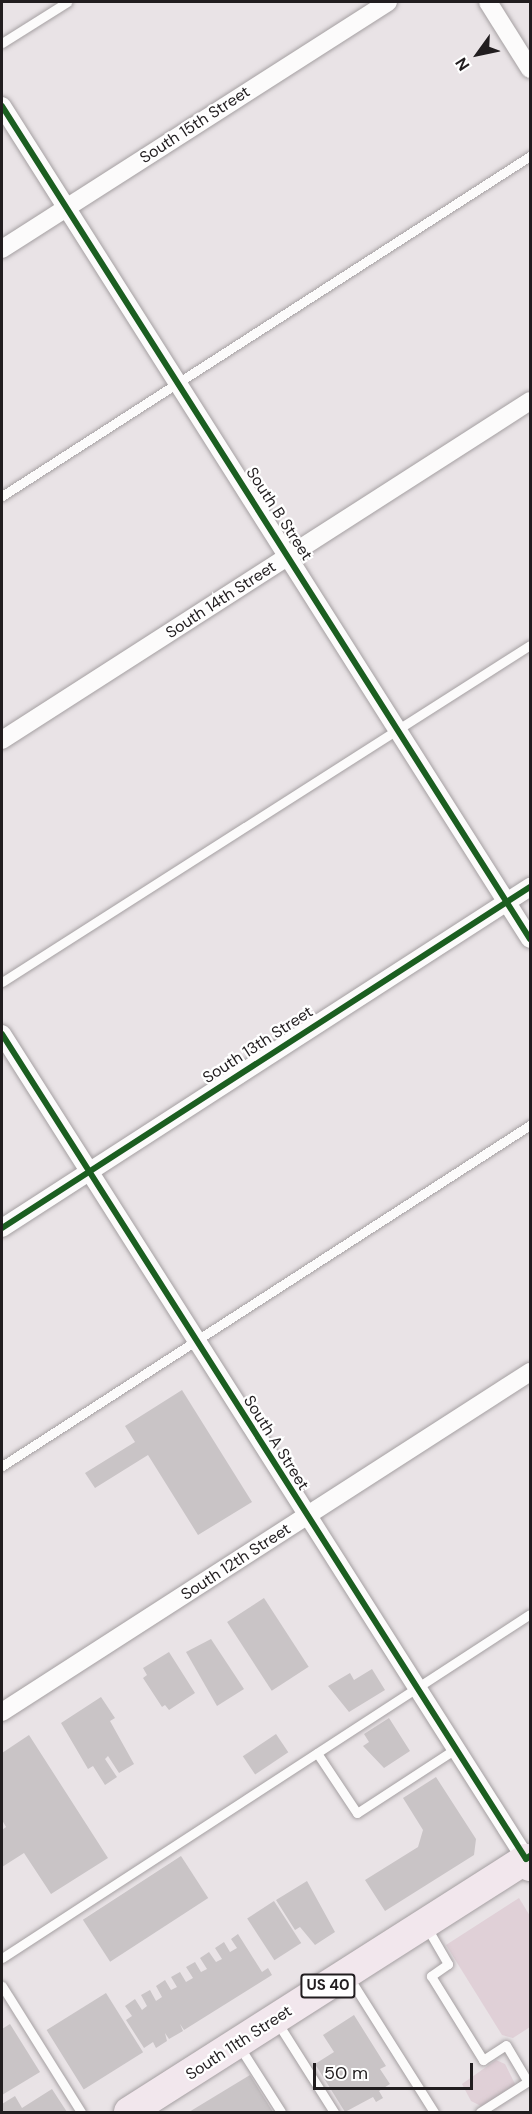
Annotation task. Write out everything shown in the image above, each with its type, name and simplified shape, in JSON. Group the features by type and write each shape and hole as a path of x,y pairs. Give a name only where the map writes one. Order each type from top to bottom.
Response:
{"main road":[{"name":"South 11th Street","path":"129,2112 529,1860"}],"street":[{"name":"South 15th Street","path":"2,249 388,2"},
{"path":"488,2 531,69"},
{"name":"South B Street","path":"2,106 531,939"},
{"name":"South 14th Street","path":"2,740 531,401"},
{"name":"South 13th Street","path":"2,1228 531,887"},
{"name":"South A Street","path":"2,1034 416,1689 529,1860"},
{"name":"South 12th Street","path":"2,1712 531,1372"}],"lane":[{"path":"2,43 67,2"},
{"path":"2,496 177,380 531,156"},
{"path":"2,982 531,645"},
{"path":"2,1466 531,1125"},
{"path":"2,1958 531,1614"},
{"path":"317,1753 357,1813 455,1749"},
{"path":"425,1924 448,1964 431,1976 483,2060 506,2045 529,2081 480,2112"},
{"path":"346,1974 434,2112"},
{"path":"2,1986 81,2112"},
{"path":"276,2020 334,2112"},
{"path":"238,2044 281,2112"}],"shaded area":[{"path":"519,1898 530,1916 530,2027 513,2038 502,2035 446,1945"},
{"path":"496,2060 505,2064 516,2086 481,2106 471,2101 462,2084"}],"building":[{"path":"182,1390 252,1502 198,1535 148,1455 95,1488 85,1473 135,1442 125,1426"},
{"path":"264,1598 309,1667 272,1691 227,1622"},
{"path":"211,1639 244,1689 217,1706 186,1652"},
{"path":"169,1652 195,1693 169,1710 165,1705 162,1707 143,1678 147,1675 143,1668"},
{"path":"372,1669 385,1690 349,1712 328,1686 350,1673 354,1680"},
{"path":"101,1697 115,1718 110,1721 134,1764 119,1773 108,1756 105,1759 117,1777 105,1785 93,1766 88,1769 61,1723"},
{"path":"389,1718 410,1751 384,1768 363,1746 369,1742 364,1734"},
{"path":"276,1734 288,1752 255,1775 243,1756"},
{"path":"29,1735 108,1858 51,1894 24,1853 2,1867 2,1830 6,1827 2,1820 2,1753"},
{"path":"436,1777 476,1839 474,1855 385,1911 365,1880 418,1847 423,1830 403,1798"},
{"path":"181,1856 208,1898 110,1962 83,1920"},
{"path":"307,1881 335,1932 315,1945 300,1927 295,1930 276,1900"},
{"path":"274,1901 301,1943 274,1960 247,1918"},
{"path":"238,1934 262,1972 268,1968 272,1975 184,2030 180,2024 183,2031 169,2039 165,2033 167,2041 156,2048 153,2042 144,2048 126,2020 132,2016 125,2006 135,1999 142,2010 147,2006 141,1995 150,1990 156,2001 162,1997 156,1986 165,1980 171,1990 177,1987 171,1977 180,1972 186,1982 193,1978 186,1967 195,1962 201,1972 207,1969 200,1958 209,1952 216,1962 222,1959 215,1948 224,1942 230,1952 237,1948 231,1939"},
{"path":"106,1993 143,2052 84,2089 47,2030"},
{"path":"354,2015 386,2066 380,2069 390,2084 379,2091 383,2098 376,2102 373,2097 345,2112 315,2064 334,2052 323,2035"},
{"path":"10,2024 40,2072 2,2095 2,2029"},
{"path":"250,2075 273,2112 189,2112"},
{"path":"52,2089 67,2112 2,2112 2,2104 15,2096 22,2108"}],"cycle path":[{"path":"2,106 530,939"},
{"path":"2,1228 530,887"},
{"path":"2,1034 526,1859 530,1856"}]}
